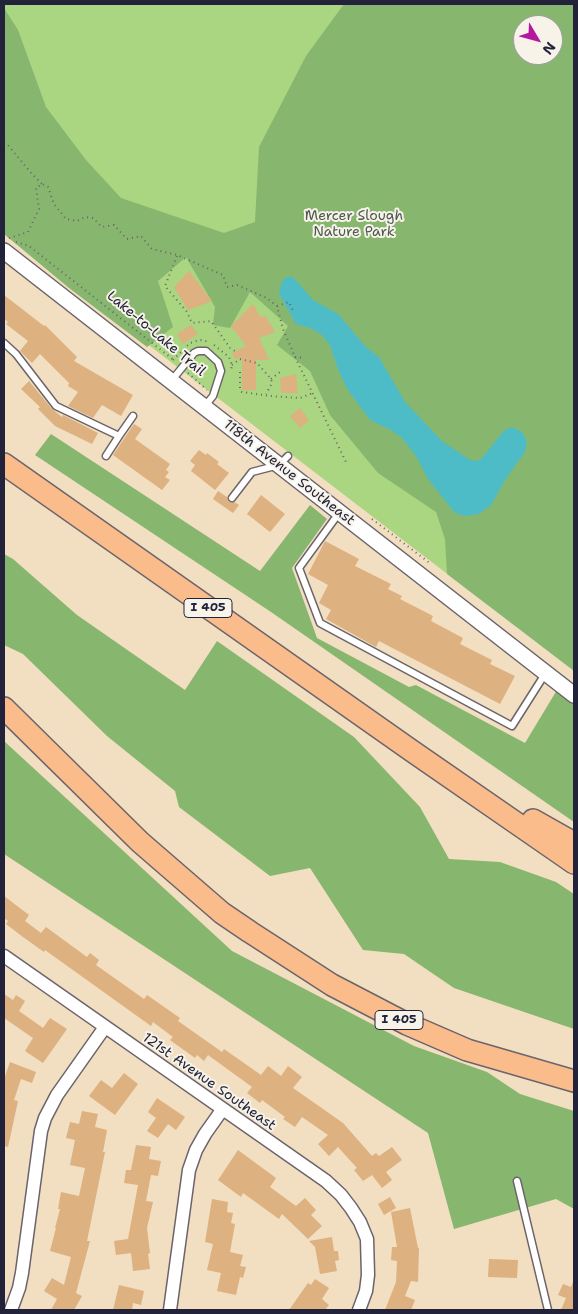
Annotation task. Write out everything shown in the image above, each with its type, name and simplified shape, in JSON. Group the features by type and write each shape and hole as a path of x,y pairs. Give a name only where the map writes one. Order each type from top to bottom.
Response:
{"highway":[{"name":"I 405","path":"4,464 574,863"},
{"name":"I 405","path":"4,708 140,842 185,882 222,913 332,985 408,1024 467,1050 492,1059 574,1081"},
{"path":"412,751 574,843"},
{"path":"492,1059 574,1097"}],"street":[{"name":"118th Avenue Southeast","path":"4,251 172,380 209,401 283,460 339,513 574,695"},
{"name":"121st Avenue Southeast","path":"4,956 326,1181 341,1195 360,1222 367,1239 368,1274 366,1291 359,1310"},
{"path":"11,1310 22,1273 41,1131 50,1107 57,1095 105,1027"},
{"path":"170,1310 190,1170 196,1150 222,1110"}],"lane":[{"path":"4,343 16,354 56,406 118,436"},
{"path":"172,380 187,360 198,350 206,351 215,358 222,371 209,401"},
{"path":"106,456 133,416"},
{"path":"232,498 252,472 283,460"},
{"path":"339,513 299,568 320,623 512,726 545,673"},
{"path":"517,1180 548,1310"}],"path":[{"path":"4,143 7,144 32,174 48,187 54,204 66,218 77,222 85,217 93,218 102,227 114,226 127,239 142,236 152,249 177,255 222,276 227,287 237,285 266,298 277,306 283,329 295,357 347,464"},
{"path":"4,239 28,232 39,209 36,188 42,184"},
{"name":"Lake-to-Lake Trail","path":"4,239 29,246 124,319 182,367 209,401"},
{"path":"177,255 165,286 187,312 192,323 212,321 230,348 235,351"},
{"path":"277,306 289,302 294,313"},
{"path":"225,354 230,348"},
{"path":"295,357 304,358"},
{"path":"232,365 240,359 257,363 271,379 272,383 265,395"},
{"path":"240,372 240,390 265,395 300,398 313,393"},
{"path":"271,379 280,372"}],"green space":[{"name":"Mercer Slough Nature Park","path":"4,4 574,4 480,599 4,234"},
{"name":"Mercer Slough Nature Park","path":"344,4 574,4 574,671 447,574 445,539 436,512 378,473 330,415 310,371 277,345 288,326 250,292 230,328 213,325 215,307 186,257 158,281 173,327 147,347 69,288 4,234 4,8 18,30 46,107 86,160 121,198 224,233 255,222 259,147 306,56"},
{"path":"51,434 260,571 310,505 327,519 292,568 317,638 409,687 416,685 525,743 557,690 574,704 574,822 271,612 35,455"},
{"path":"4,554 13,559 77,615 185,690 217,641 354,737 420,807 449,859 500,862 556,882 574,894 574,1029 454,988 404,954 363,950 310,868 270,876 179,807 175,791 107,736 23,654 4,645"},
{"path":"4,741 232,951 414,1046 487,1072 520,1094 574,1111 574,1209 556,1199 454,1229 428,1133 4,854"}],"water":[{"path":"287,277 293,277 313,300 338,314 366,347 379,357 405,402 442,441 470,460 477,461 482,458 508,428 514,428 522,432 527,441 525,452 507,477 491,505 479,514 465,516 455,513 428,479 416,456 402,438 391,430 370,420 348,390 339,372 330,345 322,335 310,328 296,324 279,294 282,281"}],"building":[{"path":"189,271 212,301 188,310 174,287"},
{"path":"4,295 45,325 77,357 74,361 133,395 121,416 102,405 93,418 68,406 78,392 68,386 69,383 40,354 32,363 20,351 28,341 6,324 8,322 4,319"},
{"path":"253,304 261,318 265,315 275,332 259,338 269,360 256,360 256,390 242,390 242,359 235,359 232,353 246,346 231,326"},
{"path":"191,325 198,334 183,344 177,334"},
{"path":"296,374 298,393 281,393 280,378"},
{"path":"29,381 52,409 62,417 63,415 98,433 92,444 55,426 38,409 40,407 21,389"},
{"path":"300,408 309,420 300,428 290,416"},
{"path":"134,424 142,429 135,439 170,464 166,470 169,472 165,477 170,480 162,490 113,455"},
{"path":"199,450 206,455 207,453 219,462 217,464 229,473 215,490 191,471 195,465 190,461"},
{"path":"218,491 227,497 229,502 239,505 233,513 213,499"},
{"path":"261,495 285,514 270,532 247,514"},
{"path":"325,541 359,559 355,566 391,584 388,589 402,596 400,599 433,616 431,621 463,638 460,644 492,660 490,664 515,676 500,704 379,641 376,647 326,619 331,610 319,603 328,585 308,574"},
{"path":"4,896 29,915 25,921 41,933 46,927 87,957 90,953 99,960 96,965 144,999 147,995 180,1018 178,1021 222,1052 224,1049 261,1075 268,1066 281,1076 288,1066 302,1077 293,1088 343,1123 372,1156 376,1153 379,1156 392,1147 402,1160 386,1172 392,1180 382,1188 372,1175 363,1181 354,1170 357,1168 338,1147 329,1156 318,1144 328,1135 302,1117 295,1127 262,1100 260,1103 247,1093 252,1087 208,1055 204,1061 197,1055 195,1058 170,1040 173,1037 153,1022 151,1026 45,950 44,952 23,937 6,924 8,921 4,918"},
{"path":"4,994 13,1000 16,995 25,1001 19,1011 43,1028 50,1018 67,1029 43,1063 25,1051 33,1038 4,1018"},
{"path":"10,1062 36,1072 32,1083 21,1079 14,1100 18,1101 8,1147 4,1146 4,1079"},
{"path":"124,1073 138,1084 115,1115 89,1096 101,1080 112,1088"},
{"path":"157,1098 185,1117 176,1130 168,1124 158,1138 147,1131 156,1118 148,1112"},
{"path":"82,1111 98,1114 95,1127 107,1130 103,1152 105,1152 87,1241 90,1241 76,1293 82,1296 74,1310 51,1310 57,1299 44,1291 52,1278 64,1285 71,1257 50,1251 60,1209 58,1209 61,1192 79,1196 85,1168 70,1165 75,1140 66,1138 70,1122 79,1124"},
{"path":"136,1145 151,1147 149,1159 161,1161 158,1176 151,1175 146,1201 153,1202 147,1228 150,1269 133,1271 131,1253 116,1255 114,1241 128,1239 138,1185 124,1183 126,1170 131,1170"},
{"path":"238,1150 276,1178 270,1187 296,1206 305,1198 316,1210 311,1215 322,1226 308,1239 282,1214 279,1219 243,1193 241,1197 218,1180"},
{"path":"390,1197 396,1208 384,1215 378,1204"},
{"path":"212,1199 228,1202 227,1212 233,1213 231,1223 235,1224 230,1252 243,1255 240,1266 246,1267 243,1278 240,1277 236,1295 217,1291 221,1273 207,1270 213,1244 205,1242"},
{"path":"410,1208 419,1248 418,1282 411,1281 405,1296 415,1300 411,1310 385,1310 396,1282 397,1261 391,1260 392,1247 397,1247 391,1212"},
{"path":"332,1237 334,1251 338,1251 339,1260 335,1261 337,1271 320,1274 315,1247 309,1241"},
{"path":"489,1259 518,1260 517,1278 488,1277"},
{"path":"315,1279 329,1288 322,1299 329,1305 325,1310 289,1310 308,1283 311,1285"},
{"path":"574,1279 574,1310 561,1310 566,1298 558,1295 563,1284 571,1287"},
{"path":"119,1285 144,1291 141,1305 133,1303 132,1310 113,1310"}]}
